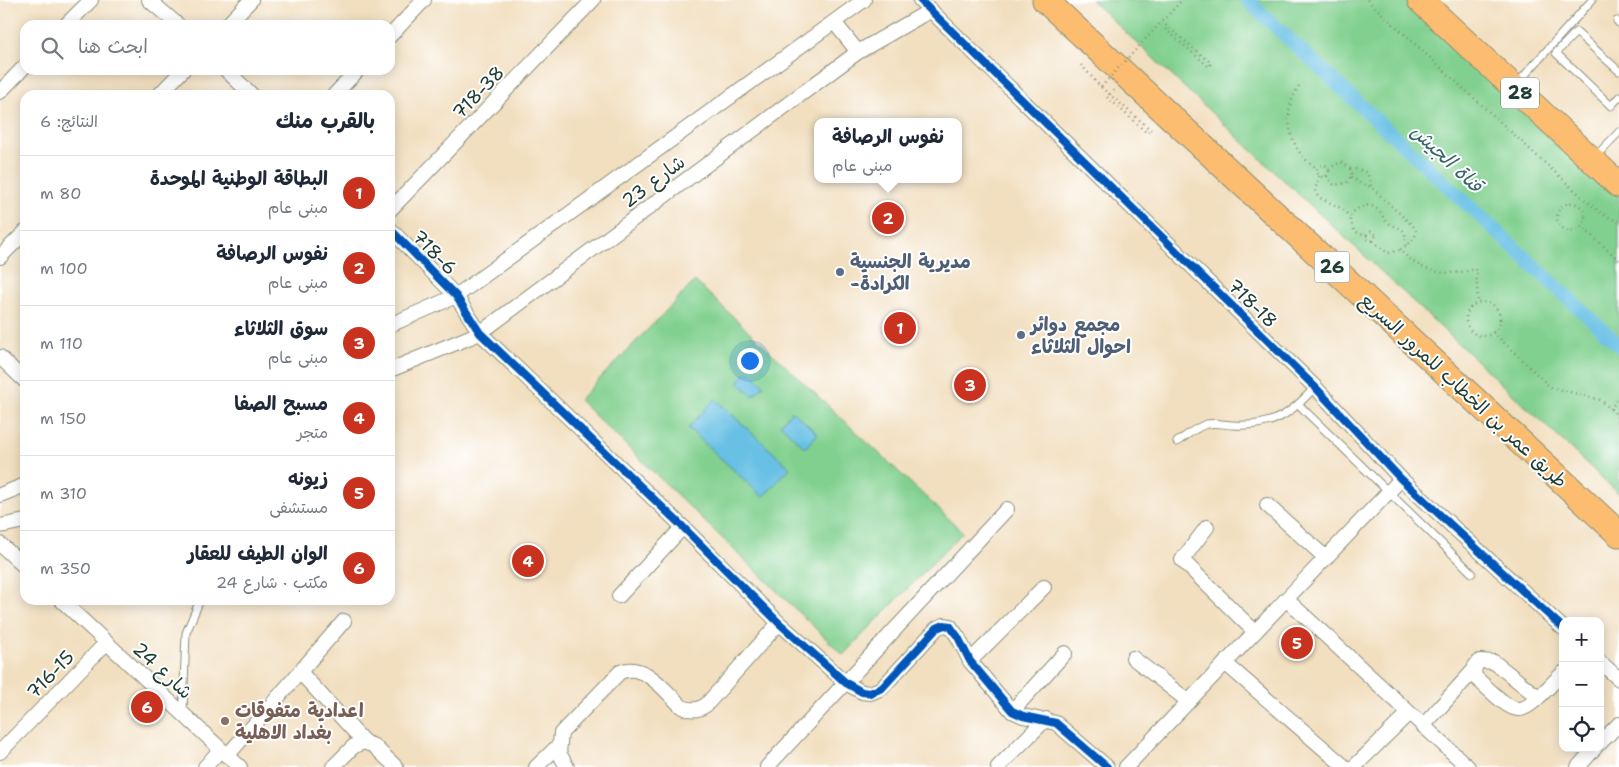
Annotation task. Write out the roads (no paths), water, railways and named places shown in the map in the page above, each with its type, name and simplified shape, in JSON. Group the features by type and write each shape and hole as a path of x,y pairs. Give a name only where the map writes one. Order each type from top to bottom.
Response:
{"highway":[{"name":"طريق عمر بن الخطاب للمرور السريع","path":"1046,0 1619,534"},
{"name":"28","path":"1420,0 1618,183"}],"street":[{"path":"71,20 91,0"},
{"path":"149,0 172,20"},
{"path":"232,20 251,0"},
{"path":"395,31 424,0"},
{"name":"718-38","path":"395,205 593,0"},
{"name":"شارع 23","path":"395,323 456,296 864,0"},
{"name":"718-18","path":"920,0 1315,387 1401,479 1559,624"},
{"name":"شارع 23","path":"395,368 480,333 858,52 931,10"},
{"path":"834,22 858,52"},
{"path":"0,92 20,71"},
{"path":"164,90 178,75"},
{"path":"231,75 247,90"},
{"path":"339,90 353,75"},
{"name":"718-6","path":"395,235 456,296 480,333 683,527 779,623 846,683 862,692 870,693 882,688 937,628 944,625 950,626 958,637 970,661"},
{"path":"0,257 20,237"},
{"path":"0,356 20,376"},
{"path":"1126,767 1401,479"},
{"path":"0,495 20,487"},
{"path":"1267,505 1326,558"},
{"path":"767,767 1007,509"},
{"path":"0,526 20,522"},
{"path":"619,596 683,527"},
{"path":"1207,527 1182,560 1255,632"},
{"path":"0,544 20,562"},
{"path":"1044,587 970,661 1012,711 1023,716 1046,720 1060,726 1107,767"},
{"path":"1286,599 1468,767"},
{"name":"شارع 24","path":"65,605 240,767"},
{"path":"205,767 224,753 300,672 344,621"},
{"path":"536,767 558,746 565,728 616,675 624,670 635,669 645,673 686,709 695,710 703,707 779,623"},
{"name":"716-15","path":"0,752 106,643"},
{"path":"1012,711 1065,653"},
{"path":"1133,658 1188,701"},
{"path":"1423,726 1480,661 1494,662 1538,697"},
{"path":"1226,663 1345,767"},
{"path":"1604,666 1619,679"},
{"path":"1473,671 1474,676 1506,706 1516,711 1526,709 1559,677"},
{"path":"300,672 364,742 374,746 396,767"},
{"path":"1354,767 1409,713"},
{"path":"998,767 1046,720"},
{"path":"1604,739 1619,724"},
{"path":"334,767 354,746 364,742"},
{"path":"558,746 561,759 566,767"},
{"path":"1578,767 1592,752"}],"lane":[{"path":"1514,88 1592,0"},
{"path":"1619,71 1576,32 1556,54 1611,106 1619,97"},
{"path":"1592,160 1619,132"},
{"path":"1177,442 1208,424 1235,426 1260,423 1284,417 1298,406 1315,387"},
{"path":"1298,406 1472,573"},
{"path":"183,715 186,633 198,605"}],"water":[{"path":"748,371 764,385 753,396 738,382"},
{"path":"715,399 790,468 763,497 688,428"},
{"path":"792,411 818,434 805,448 780,424"}],"waterway":[{"name":"قناة الجيش","path":"1247,0 1619,345"}],"place":[{"name":"نفوس الرصافة","path":"888,218"},
{"name":"مديرية الجنسية -الكرادة","path":"840,272"},
{"name":"البطاقة الوطنية الموحدة","path":"900,328"},
{"name":"مجمع دوائر احوال الثلاثاء","path":"1021,335"},
{"name":"سوق الثلاثاء","path":"970,385"},
{"name":"مسبح الصفا","path":"528,561"},
{"name":"زيونه","path":"1297,643"},
{"name":"الوان الطيف للعقار","path":"147,707"},
{"name":"اعدادية متفوقات بغداد الاهلية","path":"225,721"}]}
